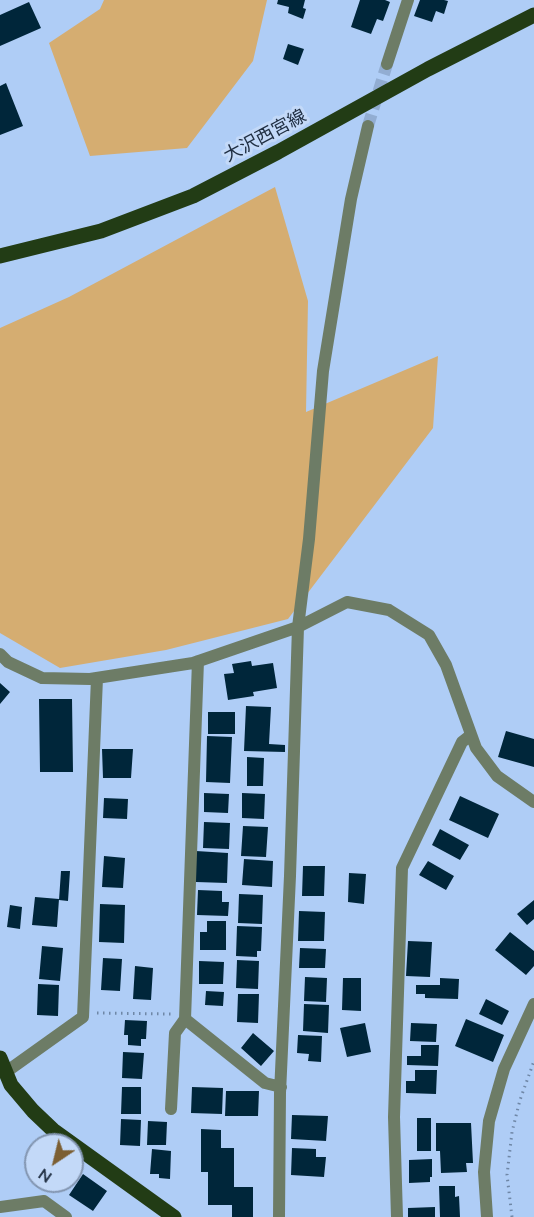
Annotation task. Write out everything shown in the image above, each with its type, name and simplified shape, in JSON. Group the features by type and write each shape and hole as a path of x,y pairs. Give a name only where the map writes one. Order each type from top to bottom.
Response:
{"main road":[{"name":"大沢西宮線","path":"0,256 101,231 193,196 428,69 534,15"},
{"path":"3,1065 11,1085 53,1130 174,1217"}],"street":[{"path":"387,64 408,0"},
{"path":"279,1217 281,1088 298,627 309,538 323,371 351,199 368,126"},
{"path":"0,654 8,662 42,678 90,679 198,661 298,627 347,602 389,610 429,635 446,665 476,748 497,776 534,802"},
{"path":"171,1109 175,1033 185,1017 198,661"},
{"path":"3,1065 83,1017 97,678"},
{"path":"397,1217 394,1117 402,868 462,742 471,735"},
{"path":"487,1217 484,1172 489,1121 504,1069 534,1004"},
{"path":"185,1017 265,1083 281,1088"},
{"path":"0,1207 44,1201 66,1217"}],"path":[{"path":"83,1013 185,1017"},
{"path":"512,1217 507,1175 512,1132 520,1100 534,1061"}],"shaded area":[{"path":"104,0 267,0 253,61 187,148 90,156 49,43 100,9"},
{"path":"275,187 308,301 306,412 438,356 433,428 288,619 166,650 60,668 0,633 0,328 69,297"}],"building":[{"path":"278,0 305,0 303,8 306,9 303,19 288,13 289,7 277,4"},
{"path":"360,0 390,2 383,21 377,19 371,34 351,27"},
{"path":"420,0 448,1 444,14 436,11 432,22 414,16"},
{"path":"29,2 41,28 0,46 0,15"},
{"path":"288,44 304,49 298,65 283,59"},
{"path":"6,83 23,126 0,135 0,86"},
{"path":"251,661 252,666 273,663 277,688 253,692 254,696 228,700 224,674 234,673 232,664"},
{"path":"0,683 10,692 0,704"},
{"path":"39,699 72,699 73,772 40,772"},
{"path":"246,706 271,707 269,744 285,745 285,752 244,751"},
{"path":"208,712 235,712 235,734 208,734"},
{"path":"506,731 534,739 534,767 498,757"},
{"path":"207,736 232,737 230,783 206,782"},
{"path":"102,749 133,749 131,778 103,778"},
{"path":"247,757 264,758 263,786 247,786"},
{"path":"204,793 229,794 228,813 204,812"},
{"path":"242,793 265,794 264,819 242,818"},
{"path":"460,796 499,814 488,838 449,820"},
{"path":"104,798 128,799 127,819 103,818"},
{"path":"204,822 230,823 229,849 203,848"},
{"path":"243,826 268,827 266,857 241,856"},
{"path":"440,829 469,845 460,860 432,845"},
{"path":"196,851 228,853 227,883 196,882"},
{"path":"104,856 125,858 123,888 102,887"},
{"path":"244,859 273,861 272,887 242,885"},
{"path":"428,861 454,876 446,890 419,875"},
{"path":"303,866 325,866 324,896 302,896"},
{"path":"61,871 70,871 68,901 59,900"},
{"path":"349,873 366,874 364,904 348,902"},
{"path":"198,890 222,891 222,902 229,902 228,916 197,915"},
{"path":"239,894 263,895 262,924 238,923"},
{"path":"35,897 59,899 57,927 32,925"},
{"path":"534,900 534,919 527,925 517,914"},
{"path":"100,904 125,905 124,943 99,942"},
{"path":"10,905 22,907 20,929 7,927"},
{"path":"299,911 325,912 324,941 298,941"},
{"path":"207,921 226,921 226,950 200,950 200,932 207,932"},
{"path":"237,926 262,927 261,951 257,951 257,957 236,956"},
{"path":"510,932 534,951 534,966 526,975 495,950"},
{"path":"408,941 432,942 430,977 406,976"},
{"path":"42,946 63,948 60,981 39,979"},
{"path":"300,948 326,949 325,968 299,968"},
{"path":"103,958 122,959 120,991 101,990"},
{"path":"237,960 259,961 258,989 236,988"},
{"path":"199,961 224,962 223,984 199,984"},
{"path":"135,966 153,968 151,1000 133,999"},
{"path":"305,977 327,978 326,1002 304,1001"},
{"path":"343,978 361,978 361,1011 342,1010"},
{"path":"440,978 459,979 458,999 425,998 425,994 416,994 416,985 440,985"},
{"path":"38,984 59,985 58,1016 37,1015"},
{"path":"206,991 224,992 223,1006 205,1005"},
{"path":"238,994 259,994 258,1023 237,1022"},
{"path":"486,999 509,1011 502,1025 479,1014"},
{"path":"304,1004 329,1005 328,1033 303,1031"},
{"path":"466,1019 504,1035 493,1062 455,1046"},
{"path":"125,1020 147,1021 146,1039 141,1039 141,1046 128,1045 128,1035 124,1035"},
{"path":"365,1023 371,1052 347,1057 340,1028"},
{"path":"411,1023 437,1024 436,1042 410,1041"},
{"path":"253,1033 274,1051 261,1066 241,1048"},
{"path":"298,1035 322,1036 321,1062 308,1061 309,1054 297,1053"},
{"path":"421,1045 439,1045 438,1066 407,1065 407,1056 421,1056"},
{"path":"123,1052 144,1053 142,1079 122,1078"},
{"path":"415,1070 437,1070 436,1094 406,1093 406,1081 415,1081"},
{"path":"122,1087 141,1087 141,1114 121,1114"},
{"path":"192,1087 223,1088 222,1114 191,1113"},
{"path":"226,1091 259,1091 258,1116 225,1116"},
{"path":"292,1115 328,1116 326,1141 291,1139"},
{"path":"417,1118 431,1118 431,1151 417,1151"},
{"path":"121,1119 141,1120 140,1146 120,1145"},
{"path":"148,1121 167,1122 166,1145 147,1145"},
{"path":"436,1123 471,1123 473,1163 466,1163 467,1172 441,1173 440,1151 436,1151"},
{"path":"201,1129 221,1130 221,1148 234,1148 234,1187 253,1187 253,1217 232,1217 232,1205 208,1205 208,1172 201,1172"},
{"path":"292,1148 316,1149 316,1157 326,1157 324,1177 291,1175"},
{"path":"152,1149 171,1151 170,1179 159,1178 159,1174 150,1174"},
{"path":"432,1159 430,1182 409,1183 409,1160"},
{"path":"84,1175 107,1191 93,1211 69,1195 70,1193 84,1193"},
{"path":"439,1186 455,1186 455,1197 459,1196 460,1217 440,1217"},
{"path":"435,1207 435,1217 408,1217 408,1208"}],"tunnel":[{"path":"368,126 387,64"}]}
